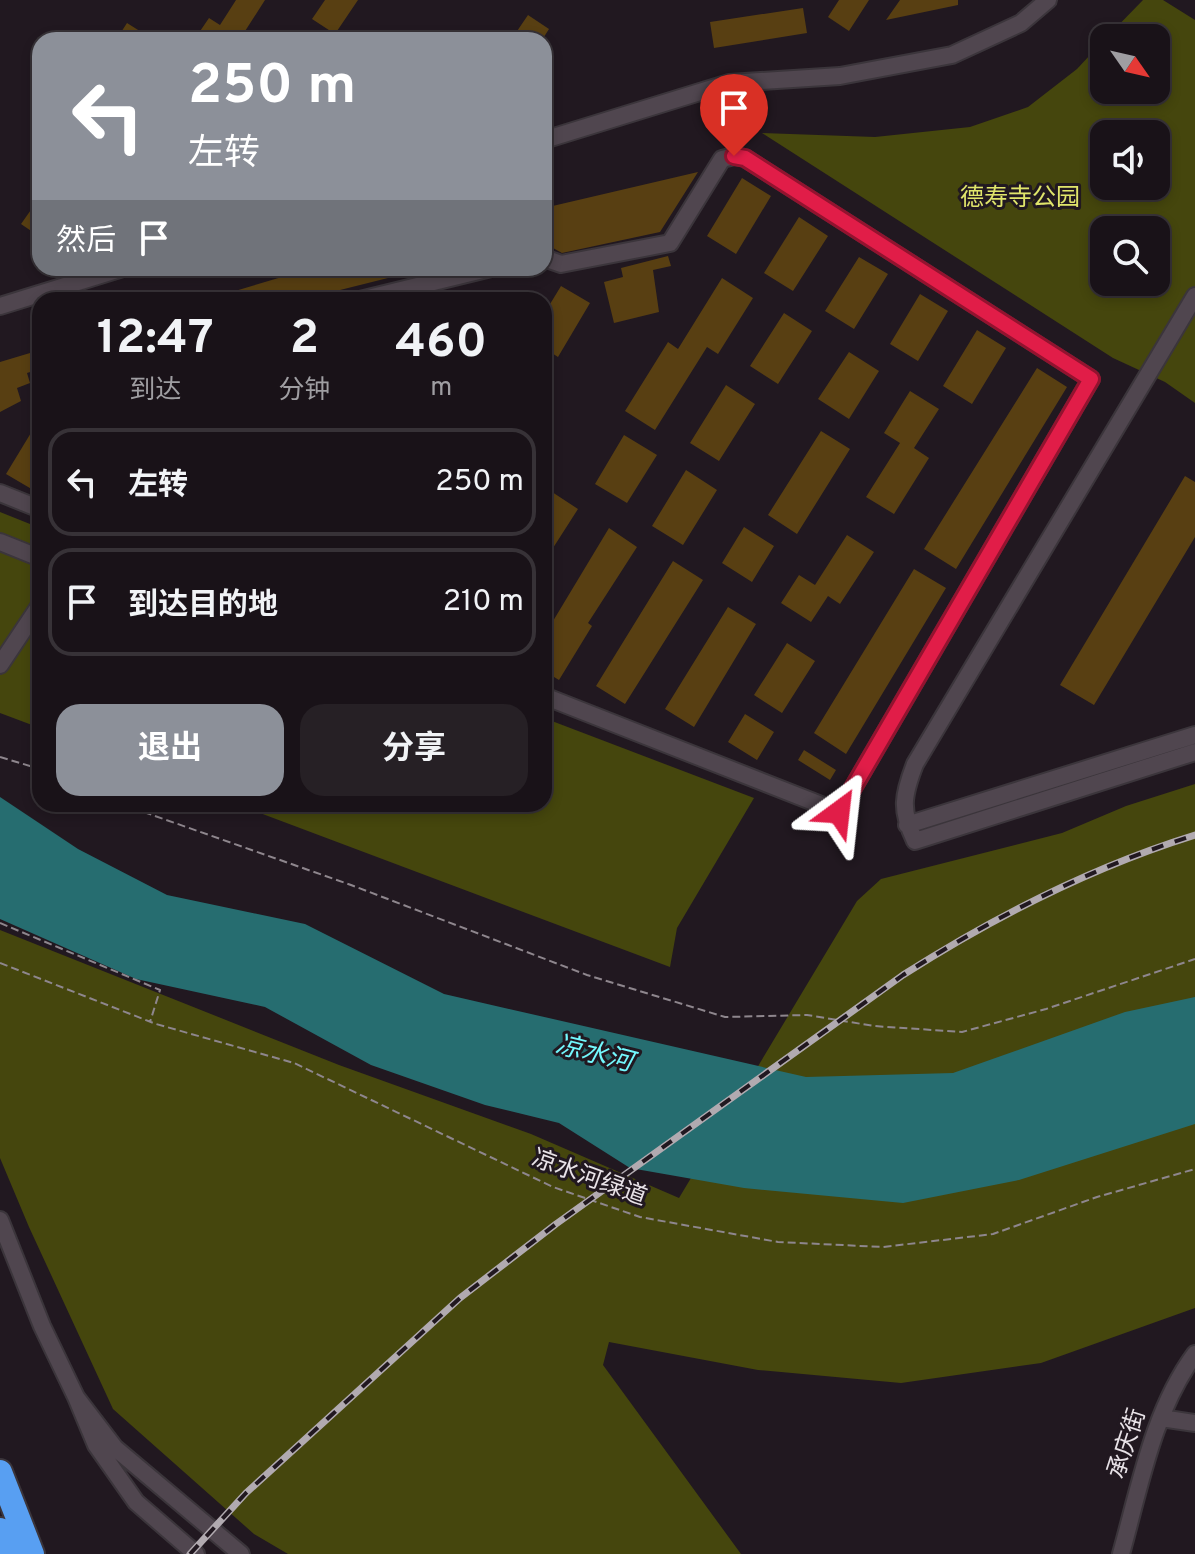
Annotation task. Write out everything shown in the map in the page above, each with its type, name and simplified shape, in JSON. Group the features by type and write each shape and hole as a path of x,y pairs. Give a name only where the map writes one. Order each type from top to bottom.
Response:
{"highway":[{"path":"0,1472 32,1554"},
{"path":"0,1530 9,1554"}],"street":[{"path":"552,138 729,83 840,76 952,55 1021,23 1048,0"},
{"path":"552,261 561,264 670,243 722,159 734,156 745,158 1091,379 839,812 552,699"},
{"path":"45,292 97,276"},
{"path":"393,292 458,276"},
{"path":"0,306 32,296"},
{"path":"1195,296 915,764 903,795 907,825 915,841 1195,752"},
{"path":"0,493 32,506"},
{"path":"0,542 32,555"},
{"path":"0,665 32,617"},
{"path":"907,825 1195,735"},
{"path":"0,1220 42,1326 96,1445 136,1502 196,1554"},
{"name":"承庆街","path":"1121,1554 1161,1418 1175,1381 1195,1354"},
{"path":"76,1397 115,1448 241,1554"},
{"path":"1161,1418 1195,1423"}],"path":[{"path":"0,757 32,767"},
{"path":"144,812 351,885 587,975 725,1017 807,1015 874,1026 962,1032 1046,1009 1195,959"},
{"path":"0,923 160,990 150,1022"},
{"name":"凉水河绿道","path":"0,963 150,1022 294,1063 553,1187 640,1217 778,1242 883,1247 993,1234 1097,1197 1195,1169"}],"green space":[{"name":"德寿寺公园","path":"1143,0 1163,0 1195,20 1195,403 1165,382 1113,358 762,133 875,137 970,127 1028,107 1090,55 1090,104 1170,104 1170,24 1120,24"},
{"path":"0,512 32,525 32,725 0,713"},
{"path":"552,721 754,798 677,928 670,967 257,812 552,812"},
{"path":"1195,784 1195,1308 1041,1363 901,1383 758,1370 609,1342 603,1365 741,1554 288,1554 254,1534 113,1409 0,1158 0,930 339,1065 531,1134 679,1198 857,901 881,879 1062,833 1126,806"}],"water":[{"name":"凉水河","path":"0,797 78,849 167,895 305,924 444,994 806,1077 953,1073 1125,1012 1195,997 1195,1124 1019,1180 903,1203 744,1188 630,1168 559,1123 485,1105 371,1065 265,1007 136,979 0,919"}],"building":[{"path":"236,0 265,0 244,32 199,32 209,18 220,25"},
{"path":"325,0 358,0 336,32 312,19"},
{"path":"839,0 869,0 849,31 828,17"},
{"path":"900,0 958,0 958,5 886,20"},
{"path":"803,8 807,33 714,48 710,22"},
{"path":"528,15 549,29 547,32 516,32"},
{"path":"127,23 141,32 121,32"},
{"path":"698,172 660,232 562,253 552,247 552,206"},
{"path":"742,178 771,196 736,254 707,236"},
{"path":"32,208 32,232 21,224"},
{"path":"799,217 828,236 793,291 764,273"},
{"path":"668,256 671,266 653,270 659,312 614,323 604,282 623,277 621,268"},
{"path":"859,257 888,274 854,329 825,311"},
{"path":"285,276 396,276 332,292 232,292"},
{"path":"722,278 753,298 718,354 707,347 655,430 625,411 668,342 678,349"},
{"path":"561,286 590,303 558,357 552,353 552,301"},
{"path":"920,294 948,311 918,361 890,344"},
{"path":"784,313 812,331 778,384 750,366"},
{"path":"977,330 1006,348 972,404 943,386"},
{"path":"32,352 32,371 27,373 30,383 17,388 21,401 0,412 0,362"},
{"path":"849,352 879,371 849,419 818,399"},
{"path":"1037,368 1067,387 956,569 924,549"},
{"path":"726,385 755,404 719,461 690,443"},
{"path":"910,391 939,409 914,448 929,458 894,514 866,497 900,443 884,433"},
{"path":"32,431 32,489 6,474"},
{"path":"821,431 850,449 797,534 768,515"},
{"path":"624,435 657,455 627,503 595,484"},
{"path":"686,470 717,490 683,545 652,526"},
{"path":"1185,476 1195,482 1195,537 1094,705 1060,685"},
{"path":"552,492 578,509 552,550"},
{"path":"744,527 774,546 752,582 722,563"},
{"path":"609,528 637,547 588,623 592,626 559,680 552,676 552,623"},
{"path":"847,535 874,552 840,604 828,596 811,622 781,603 799,575 815,585"},
{"path":"673,561 703,580 625,704 596,686"},
{"path":"914,569 946,588 846,754 814,733"},
{"path":"728,607 756,624 694,727 665,709"},
{"path":"787,643 815,661 782,713 754,695"},
{"path":"745,714 774,732 757,760 728,742"},
{"path":"804,750 836,770 830,780 798,760"}],"railway":[{"path":"190,1554 246,1493 460,1298 556,1224 903,975 1044,895 1119,862 1195,835"}],"route":[{"path":"734,156 745,158 1091,379 839,812"}]}
